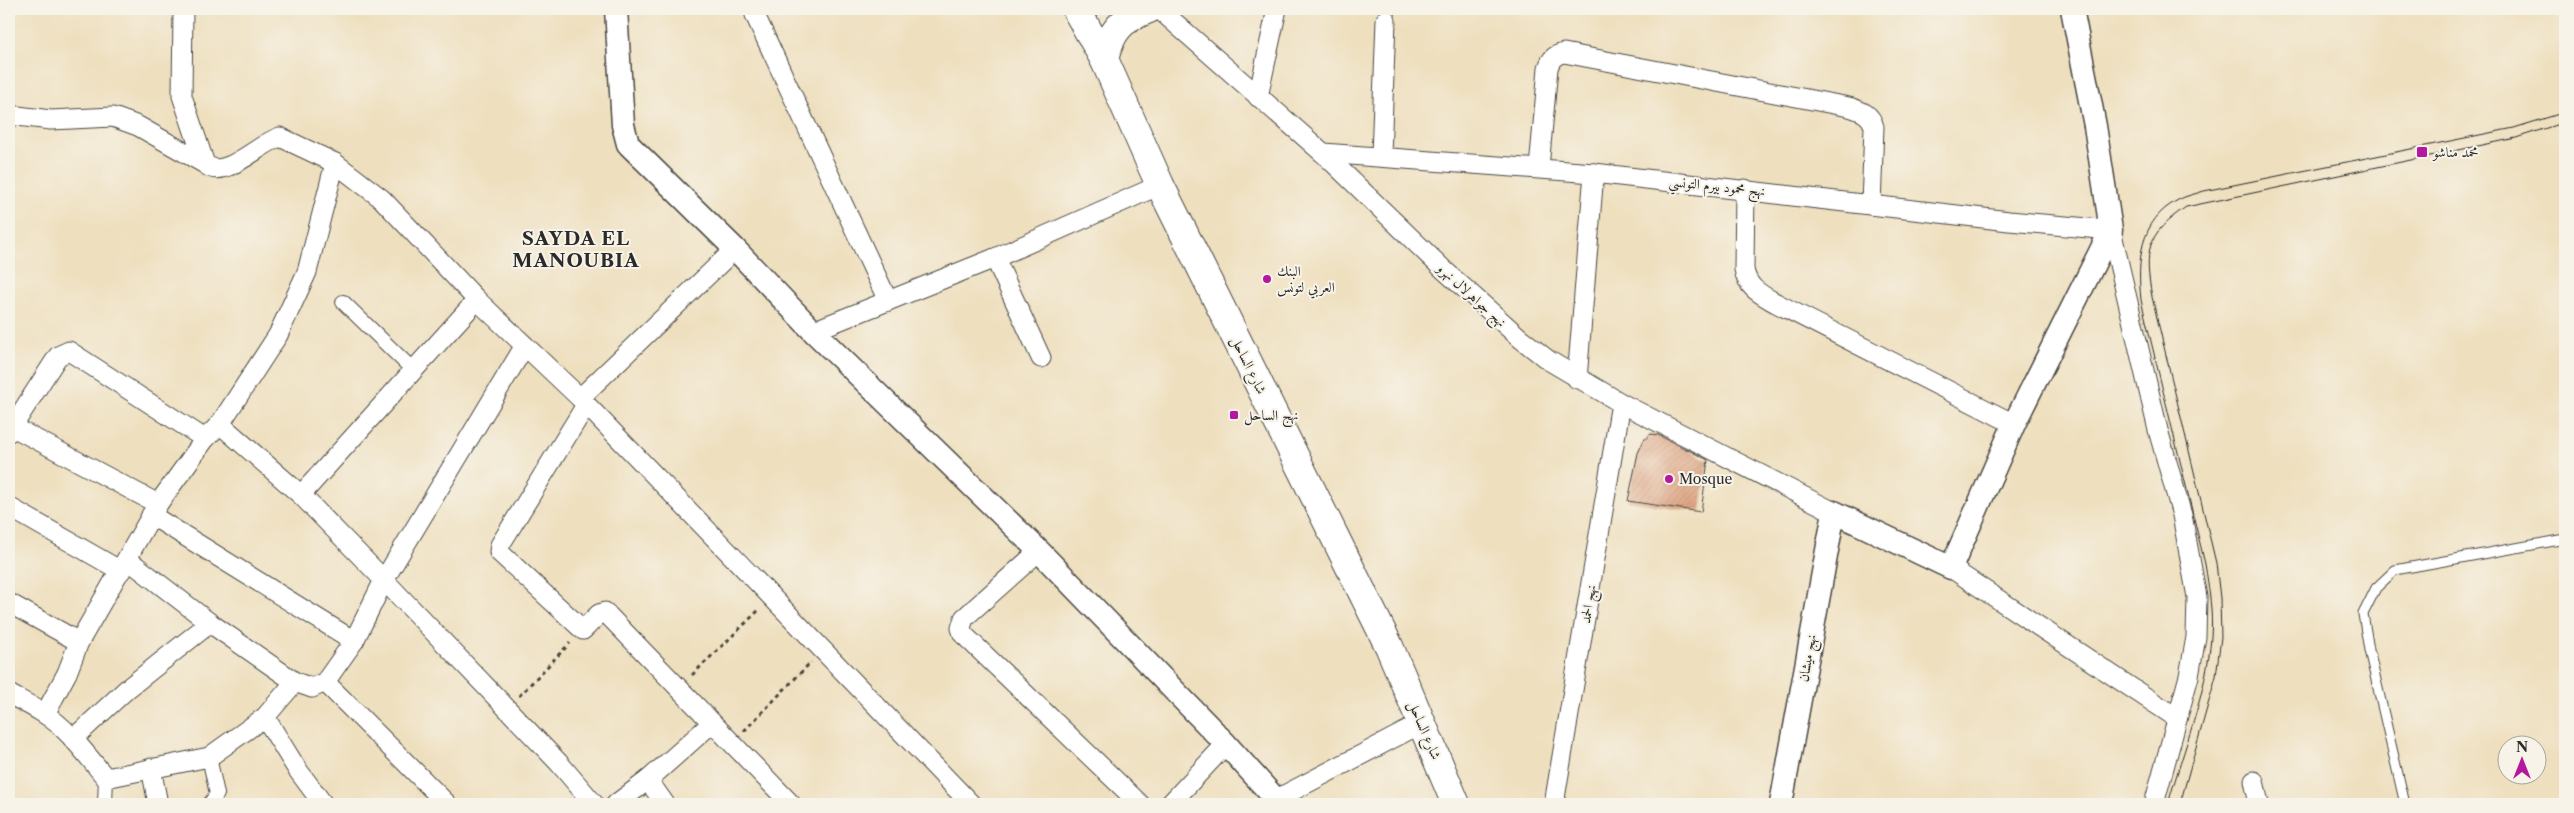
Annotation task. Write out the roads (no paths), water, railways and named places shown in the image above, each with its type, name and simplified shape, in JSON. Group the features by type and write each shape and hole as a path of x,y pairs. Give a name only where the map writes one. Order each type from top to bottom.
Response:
{"main road":[{"name":"شارع الساحل","path":"1076,9 1104,59 1160,185 1384,637 1456,804"},
{"path":"1104,59 1110,36 1120,25 1130,16 1155,10"}],"street":[{"path":"184,9 182,96 205,164"},
{"path":"616,9 625,138 813,331 1039,551 1226,744 1278,802 1422,723"},
{"path":"1258,97 1277,9"},
{"path":"2072,9 2095,126 2111,230 2158,430 2182,515 2197,597 2196,637 2189,676 2154,804"},
{"name":"نهج جواهرلال نهرو","path":"1155,10 1323,153 1444,270 1520,338 1577,379 1834,512"},
{"path":"755,15 888,301"},
{"path":"1381,156 1386,20"},
{"path":"1538,168 1548,68 1550,60 1557,54 1564,53 1849,107 1865,112 1872,120 1874,128 1871,205"},
{"path":"9,115 51,120 113,117 138,126 209,168 222,170 280,137 335,163 382,199 477,300 583,402 772,598 824,649 971,804"},
{"name":"نهج محمود بيرم التونسي","path":"1323,153 1594,173 2111,230"},
{"path":"45,714 68,673 79,642 155,510 205,439 220,424 278,336 303,281 335,163"},
{"path":"1577,379 1594,173"},
{"path":"813,331 995,258 1160,185"},
{"path":"1745,189 1744,269 1746,279 1752,288 1776,303 2014,424"},
{"path":"1951,568 2014,424 2111,230"},
{"path":"735,249 583,402 499,549 502,556 583,630 599,614 605,612 679,688 711,724 791,804"},
{"path":"995,258 1041,358"},
{"path":"301,495 477,300"},
{"path":"343,302 413,370"},
{"path":"9,507 124,565 296,682 312,688 325,682 354,641 384,580 524,346"},
{"path":"205,439 69,351 58,356 11,429 155,510 354,641"},
{"name":"نهج الحمد","path":"1554,804 1621,403"},
{"path":"220,424 301,495 559,763 594,804"},
{"path":"1834,512 1951,568 2177,718"},
{"name":"نهج ميشان","path":"1780,804 1834,512"},
{"path":"1039,551 964,618 961,628 963,634 1140,804"},
{"path":"9,603 79,642"},
{"path":"73,739 127,689 210,623"},
{"path":"106,778 209,757 265,717 296,682"},
{"path":"325,682 447,804"},
{"path":"9,694 45,714 73,739 106,778 105,804"},
{"path":"265,717 323,804"},
{"path":"616,804 648,780 711,724"},
{"path":"1170,804 1226,744"},
{"path":"209,757 217,794 210,804"},
{"path":"151,768 158,804"},
{"path":"648,780 665,804"},
{"path":"2254,781 2259,804"}],"lane":[{"path":"2405,804 2369,650 2363,614 2376,588 2396,570 2565,539"}],"tram line":[{"path":"2168,804 2205,679 2209,658 2211,619 2205,564 2141,300 2141,257 2143,243 2148,230 2165,208 2181,199 2204,191 2514,128 2559,114 2565,109"},
{"path":"2180,804 2216,676 2221,637 2220,598 2216,563 2152,297 2148,267 2151,245 2156,235 2163,226 2186,207 2516,138 2565,122"}],"place":[{"name":"محمد مناشو","path":"2422,152"},
{"name":"البنك العربي لتونس","path":"1267,279"},
{"name":"نهج الساحل","path":"1234,415"},
{"name":"Mosque","path":"1669,479"}],"district":[{"name":"SAYDA EL MANOUBIA","path":"576,249"}]}
